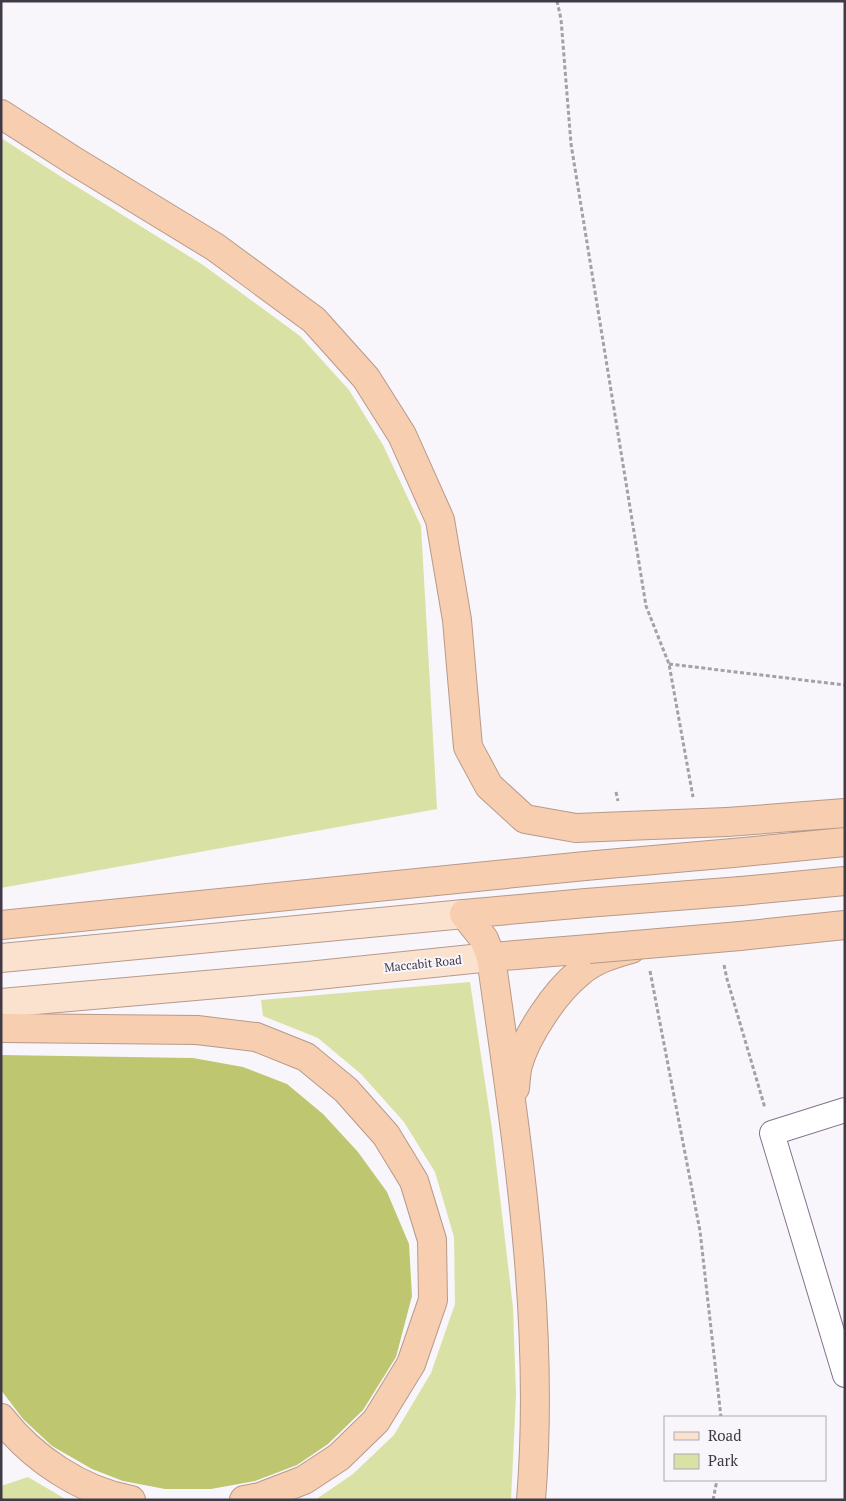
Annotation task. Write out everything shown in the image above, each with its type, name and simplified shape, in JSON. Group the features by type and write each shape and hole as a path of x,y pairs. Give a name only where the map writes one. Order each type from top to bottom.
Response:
{"highway":[{"path":"1,114 215,247 314,320 366,378 402,435 440,520 457,620 468,747 489,786 525,819 576,828 727,822 845,813"},
{"path":"1,925 585,866 845,842"},
{"path":"464,914 845,881"},
{"path":"464,914 484,938 491,957 512,1106 534,1307 536,1395 532,1500"},
{"name":"Maccabit Road","path":"491,957 589,949 646,956 740,936 845,925"},
{"path":"512,1106 518,1065 532,1032 554,1000 579,972 604,957 646,956"},
{"path":"1,1028 197,1030 256,1038 306,1058 346,1090 386,1135 414,1181 432,1240 433,1300 411,1364 376,1421 339,1457 304,1480 260,1497 244,1500"},
{"path":"1,1418 10,1430 42,1460 84,1484 118,1498 131,1500"}],"main road":[{"path":"1,958 464,914"},
{"name":"Maccabit Road","path":"1,1003 308,976 491,957"}],"street":[{"path":"845,1110 772,1133 845,1375"}],"path":[{"path":"557,1 561,19 571,144 646,606 669,664 845,685"},
{"path":"616,792 618,801"},
{"path":"646,956 700,1231 721,1416"},
{"path":"713,1500 717,1481"}],"green space":[{"path":"1,138 203,265 300,336 349,390 383,445 421,526 437,809 1,888"},
{"path":"470,982 492,1129 513,1308 516,1395 511,1500 315,1500 353,1474 394,1435 431,1373 455,1304 454,1237 435,1172 404,1122 361,1074 318,1038 263,1016 261,1000"},
{"path":"1,1055 193,1058 243,1067 287,1084 323,1114 358,1152 387,1192 409,1244 412,1296 396,1357 363,1410 328,1444 297,1465 255,1481 211,1489 165,1489 123,1481 92,1469 52,1446 23,1419 1,1390"},
{"path":"28,1477 67,1500 1,1500 1,1486"}]}
